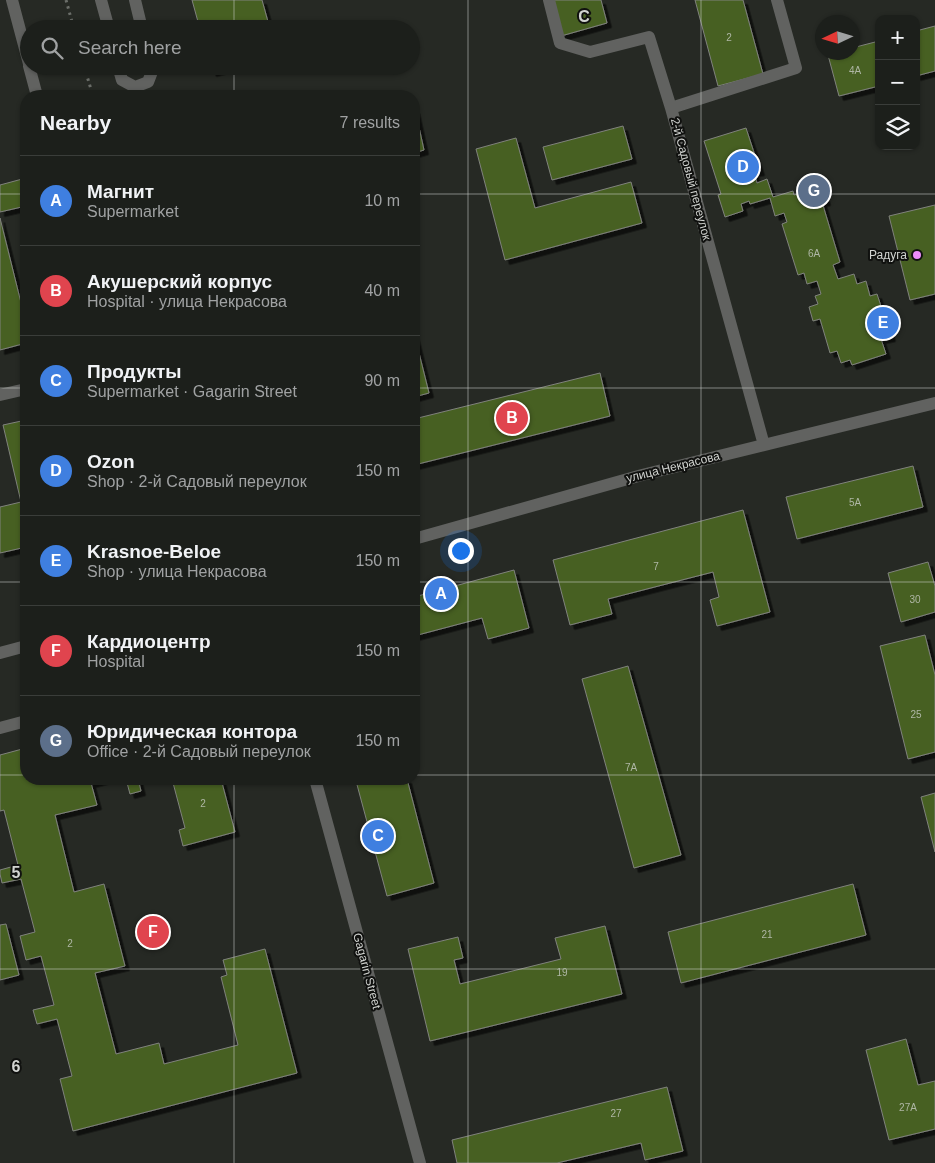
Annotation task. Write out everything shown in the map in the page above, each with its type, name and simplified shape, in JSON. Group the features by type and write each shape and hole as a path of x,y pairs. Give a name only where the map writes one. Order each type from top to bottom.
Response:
{"street":[{"path":"12,0 20,31"},
{"path":"102,0 107,20"},
{"path":"135,0 140,20"},
{"path":"549,0 560,43 590,52 649,37 671,108"},
{"name":"2-й Садовый переулок","path":"764,445 671,108 796,68 777,0"},
{"path":"32,75 35,90"},
{"path":"121,75 122,80 135,86 148,82 151,75"},
{"path":"0,395 20,390"},
{"name":"улица Некрасова","path":"420,537 642,475 935,403"},
{"path":"0,653 20,648"},
{"path":"0,728 20,723"},
{"name":"Gagarin Street","path":"317,785 420,1163"}],"path":[{"path":"66,0 72,20"},
{"path":"87,75 91,90"}],"building":[{"path":"192,0 262,0 268,20 198,20"},
{"path":"552,0 601,0 607,23 561,36"},
{"path":"695,0 743,0 763,74 718,86"},
{"path":"935,26 935,71 920,75 920,60 920,30"},
{"path":"875,42 875,87 839,96 829,60 860,60 860,46"},
{"path":"623,126 632,159 552,180 543,147"},
{"path":"746,128 760,171 754,172 757,183 767,179 773,197 793,191 794,195 802,192 799,185 819,179 826,201 822,202 840,262 833,265 838,279 854,274 857,284 866,281 870,296 877,294 891,337 881,339 886,354 852,365 850,360 841,363 837,351 830,353 820,319 813,321 809,307 818,304 815,296 821,294 817,281 807,284 804,273 798,275 782,224 787,222 784,213 775,216 770,198 750,204 749,201 741,204 743,211 725,217 718,195 721,194 704,141"},
{"path":"420,132 424,150 420,151"},
{"path":"516,138 535,208 631,182 642,223 505,260 476,149"},
{"path":"20,180 20,207 0,212 0,185"},
{"name":"Радуга","path":"935,205 935,294 910,300 889,216"},
{"path":"0,218 20,299 20,345 0,350"},
{"path":"420,357 429,393 420,395"},
{"path":"600,373 610,416 420,464 420,418"},
{"path":"20,421 20,498 3,425"},
{"path":"913,466 923,507 797,539 786,497"},
{"path":"20,502 20,548 0,553 0,507"},
{"path":"743,510 770,612 717,626 710,600 719,597 713,572 608,599 612,614 570,625 553,560"},
{"path":"928,562 935,586 935,612 901,622 888,573"},
{"path":"514,570 529,628 488,639 482,618 420,634 420,595"},
{"path":"925,635 935,675 935,752 908,759 880,646"},
{"path":"628,666 681,855 634,868 582,679"},
{"path":"20,750 20,785 92,785 97,805 55,815 74,892 104,884 125,966 95,973 116,1054 159,1043 164,1064 238,1045 221,977 227,975 223,960 265,949 297,1073 73,1131 60,1079 72,1076 57,1019 37,1024 33,1010 54,1005 41,956 26,960 20,936 35,932 21,879 2,883 0,874 0,870 18,865 4,810 0,811 0,755"},
{"path":"128,785 140,785 141,791 130,794"},
{"path":"174,785 223,785 235,832 183,846 179,830 185,828"},
{"path":"357,785 409,785 434,883 387,896"},
{"path":"935,793 935,852 921,797"},
{"path":"853,884 866,935 681,983 668,932"},
{"path":"6,924 19,975 0,980 0,925"},
{"path":"605,926 622,994 430,1041 408,949 458,937 463,958 454,960 460,984 561,959 555,938"},
{"path":"906,1039 918,1085 935,1081 935,1129 889,1140 866,1050"},
{"path":"667,1087 683,1151 645,1160 641,1143 557,1163 457,1163 452,1140"}],"place":[{"name":"Ozon","path":"743,167"},
{"name":"Юридическая контора","path":"814,191"},
{"name":"Радуга","path":"917,255"},
{"name":"Krasnoe-Beloe","path":"883,323"},
{"name":"Акушерский корпус","path":"512,418"},
{"name":"Магнит","path":"441,594"},
{"name":"Продукты","path":"378,836"},
{"name":"Кардиоцентр","path":"153,932"}]}
